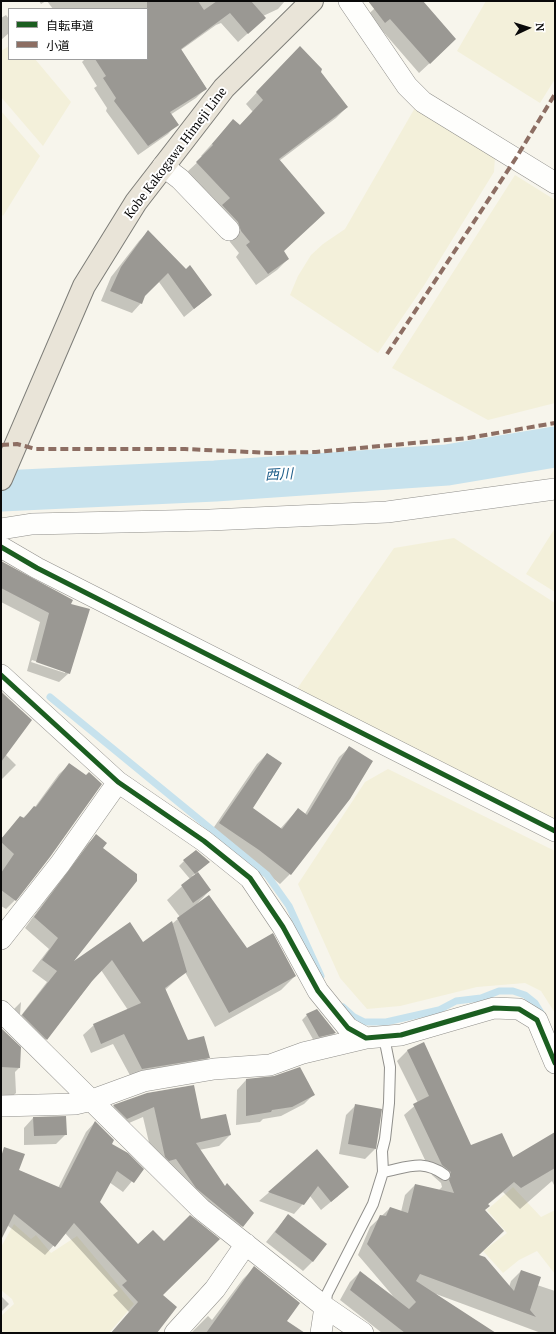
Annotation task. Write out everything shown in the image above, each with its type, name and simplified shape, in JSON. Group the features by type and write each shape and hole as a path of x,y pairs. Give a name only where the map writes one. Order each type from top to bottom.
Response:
{"main road":[{"name":"Kobe Kakogawa Himeji Line","path":"1,479 84,286 136,202 224,88 312,1"}],"street":[{"path":"349,1 407,86 423,102 555,183"},
{"path":"164,166 180,179 229,230"},
{"path":"1,529 32,524 210,520 387,512 555,489"},
{"path":"1,547 37,568 555,832"},
{"path":"1,675 118,782 204,840 250,878 284,927 318,991 348,1028 375,1037"},
{"path":"1,939 60,864 118,782"},
{"path":"1,1106 75,1104 92,1100 144,1081 192,1072 270,1065 303,1053 375,1037 400,1035 494,1008 519,1009 537,1020 553,1053"},
{"path":"1,1011 201,1208 325,1307 363,1333"},
{"path":"175,1333 215,1289 246,1244"},
{"path":"321,1333 325,1307"}],"lane":[{"path":"325,1307 327,1294 374,1204 383,1172 382,1151 389,1103 390,1067 375,1037"},
{"path":"383,1172 410,1166 424,1165 435,1168 445,1175"}],"shaded area":[{"path":"486,1 555,1 555,79 540,103 457,51"},
{"path":"8,47 8,60 36,60 71,102 43,146 1,97 1,51"},
{"path":"416,106 495,157 494,172 423,287 378,353 290,295 298,276 311,255 323,244 345,229"},
{"path":"1,111 40,156 3,216 1,213"},
{"path":"515,175 555,200 555,403 488,420 392,368"},
{"path":"555,528 555,592 526,574"},
{"path":"454,538 555,603 555,822 297,689 394,548"},
{"path":"388,769 555,851 555,1013 541,991 525,983 477,987 400,1006 367,1009 340,978 298,884 365,782"},
{"path":"513,1187 541,1217 555,1210 555,1274 537,1251 519,1260 503,1273 483,1251 507,1233 487,1210"},
{"path":"14,1224 31,1239 36,1235 51,1253 77,1236 134,1304 109,1333 1,1333 1,1316 14,1304 12,1299 1,1290 1,1247"}],"building":[{"path":"147,1 198,1 204,10 217,1 251,1 266,18 248,34 230,13 181,49 207,89 170,112 179,125 148,146 114,101 116,98 103,78 106,76 96,60 148,60"},
{"path":"368,1 423,1 456,39 430,64 390,19 385,23"},
{"path":"300,46 322,69 321,72 348,107 279,159 325,213 284,251 289,259 268,274 246,245 250,242 241,231 238,222 222,205 230,198 196,162 213,145 212,144 233,119 240,125 263,100 256,92"},
{"path":"148,230 186,269 190,265 212,295 194,309 168,273 145,296 142,304 110,291 121,267"},
{"path":"1,561 73,600 71,604 90,609 70,674 36,662 49,613 1,588"},
{"path":"1,692 32,720 1,762"},
{"path":"349,746 373,761 350,799 291,875 259,850 219,823 267,753 282,763 253,808 282,829 298,808 307,815"},
{"path":"69,763 86,775 89,772 102,784 50,857 16,901 1,890 1,873 14,854 1,842 1,839 20,816 24,818 34,806 36,807"},
{"path":"96,834 107,843 103,848 137,874 137,881 74,961 130,922 143,942 172,921 187,972 165,988 188,1040 204,1036 210,1058 142,1069 124,1034 101,1044 93,1024 141,1003 112,960 92,981 47,1040 22,1015 57,971 42,960 58,938 34,917"},
{"path":"196,850 210,862 195,874 183,860"},
{"path":"198,872 211,890 193,903 181,885"},
{"path":"209,895 247,948 273,933 296,976 229,1013 177,918"},
{"path":"317,1009 336,1033 319,1037 306,1014"},
{"path":"1,1028 21,1047 20,1068 1,1067"},
{"path":"424,1042 471,1145 502,1133 513,1157 555,1132 555,1168 521,1188 514,1182 488,1204 490,1206 485,1210 504,1231 479,1255 485,1257 514,1291 521,1270 541,1277 530,1310 536,1317 420,1274 416,1281 496,1333 405,1333 350,1290 360,1271 409,1309 416,1302 367,1244 380,1215 386,1216 390,1207 408,1213 415,1184 454,1193 449,1180 451,1172 442,1165 413,1104 429,1096 407,1050"},
{"path":"300,1067 315,1095 292,1107 246,1116 246,1079 274,1076"},
{"path":"194,1085 201,1119 226,1114 231,1135 196,1143 225,1186 227,1183 254,1213 243,1227 196,1188 176,1159 169,1161 165,1157 154,1107 127,1119 113,1105 147,1093"},
{"path":"355,1104 382,1109 376,1149 348,1144"},
{"path":"66,1116 67,1135 34,1136 33,1117"},
{"path":"95,1121 114,1140 112,1144 128,1153 144,1169 134,1183 117,1171 100,1202 138,1244 153,1230 164,1241 190,1215 220,1239 163,1295 177,1307 157,1333 111,1333 138,1302 122,1285 127,1281 74,1223 55,1247 14,1214 1,1240 1,1157 4,1147 25,1154 19,1170 61,1188"},
{"path":"317,1149 349,1187 331,1202 318,1186 304,1205 268,1192"},
{"path":"288,1214 327,1244 313,1262 275,1232"},
{"path":"254,1266 300,1303 287,1321 305,1333 206,1333"}],"waterway":[{"name":"西川","path":"1,491 215,481 447,465 555,447"},
{"path":"50,697 267,875 289,906 321,976"},
{"path":"343,1007 354,1017 364,1022 386,1022 439,1010 456,1001 481,998 499,991 513,991 525,995 535,1003 543,1016"}],"marked path":[{"path":"387,354 516,158 555,94"},
{"path":"1,445 17,444 36,449 185,449 272,453 316,452 468,438 555,423"}],"cycle path":[{"path":"1,547 37,568 555,831"},
{"path":"1,675 118,782 204,841 250,878 283,927 318,991 348,1028 366,1038 401,1035 494,1008 519,1009 537,1020 555,1063"}]}
